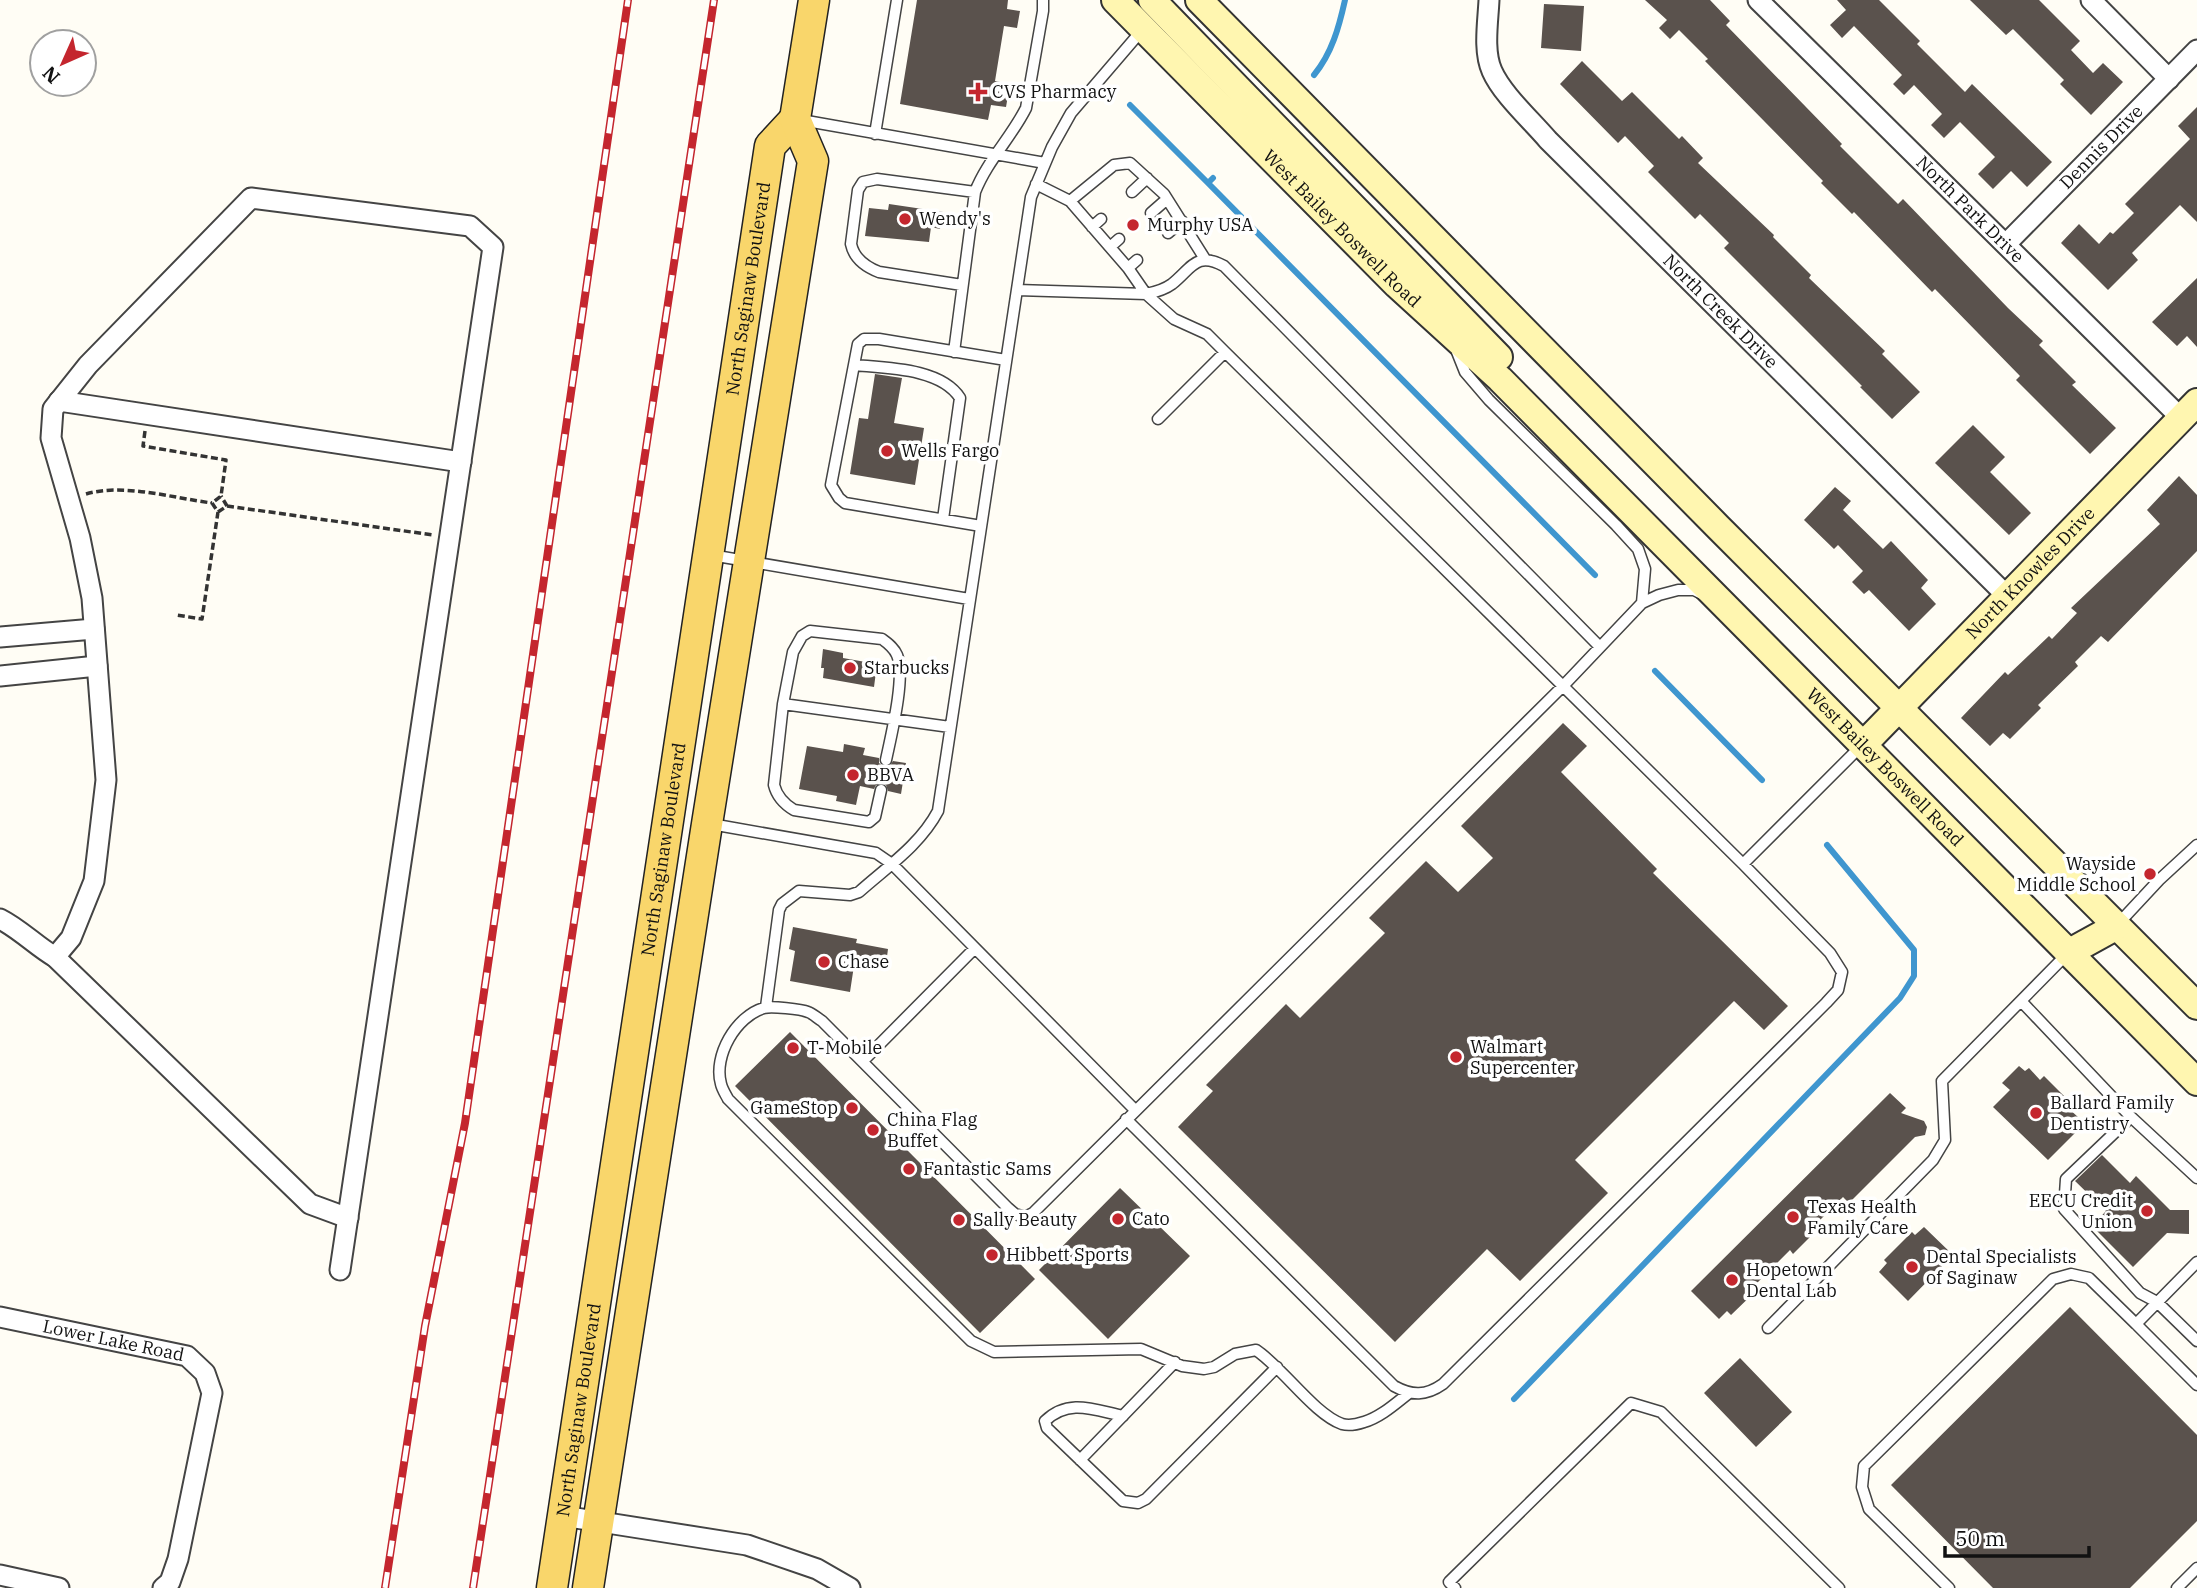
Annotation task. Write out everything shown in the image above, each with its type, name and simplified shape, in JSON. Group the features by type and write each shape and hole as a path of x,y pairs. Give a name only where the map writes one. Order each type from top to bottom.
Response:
{"main road":[{"path":"795,119 814,0"},
{"name":"West Bailey Boswell Road","path":"1115,0 1397,285 1500,379 2197,1082"},
{"name":"West Bailey Boswell Road","path":"1152,0 1197,22 1608,414 2197,1006"},
{"name":"West Bailey Boswell Road","path":"1177,0 1521,379 1573,452"},
{"name":"North Saginaw Boulevard","path":"552,1588 770,146 795,119 814,161 707,824 589,1588"},
{"name":"North Knowles Drive","path":"1863,745 2189,410"},
{"path":"2068,953 2117,926"}],"street":[{"name":"North Creek Drive","path":"1489,0 1488,44 1492,71 1548,140 2008,597"},
{"name":"North Park Drive","path":"1758,0 2006,244 2189,410"},
{"path":"2091,0 2169,79"},
{"name":"Dennis Drive","path":"2006,244 2197,50"},
{"path":"55,957 71,938 94,881 106,780 92,598 80,538 51,438 53,409 88,365 251,198 470,226 493,247 340,1270"},
{"path":"59,401 461,462"},
{"path":"0,637 94,629"},
{"path":"0,676 97,666"},
{"path":"0,919 55,957 310,1204 348,1218"},
{"name":"Lower Lake Road","path":"0,1317 187,1356 205,1373 212,1393 178,1559 170,1582 163,1588"},
{"path":"563,1516 747,1545 817,1569 850,1588"},
{"path":"0,1575 59,1588"}],"lane":[{"path":"875,134 897,0"},
{"path":"954,352 975,192 985,168 1026,108 1043,0"},
{"path":"766,1007 782,904 799,891 850,895 859,892 929,827 938,811 1031,197 1045,163 1072,113 1143,29"},
{"path":"795,119 1045,163"},
{"path":"1070,201 1114,165 1130,163 1167,199 1205,260"},
{"path":"1132,192 1147,178"},
{"path":"962,285 878,272 860,261 851,244 858,190 863,182 877,179 975,192"},
{"path":"1036,184 1070,201 1128,268 1146,295 1174,319 1207,334 1226,352 1743,864 1830,953 1842,972 1838,990 1443,1384 1425,1394 1409,1393 1394,1386 1126,1119"},
{"path":"1151,214 1167,199"},
{"path":"1093,227 1101,219"},
{"path":"1168,233 1182,221"},
{"path":"1110,247 1119,239"},
{"path":"1128,268 1138,260"},
{"path":"1017,290 1146,295 1163,290 1196,261 1205,260 1224,266 1600,647"},
{"path":"1450,334 1465,372 1489,400 1638,550 1645,569 1642,603"},
{"path":"981,526 845,503 831,485 858,344 864,339 879,339 1006,360"},
{"path":"1158,419 1226,352"},
{"path":"854,365 905,370 942,381 960,398 943,519"},
{"path":"709,554 969,599"},
{"path":"1409,1393 1366,1422 1343,1424 1320,1409 1256,1350 1235,1353 1214,1367 1204,1369 1175,1362 1141,1349 994,1352 971,1342 729,1099 721,1084 720,1068 730,1037 752,1013 766,1007 807,1011 822,1021 863,1061 1008,1208 1025,1217 1564,685 1642,603 1678,590 1694,590 1724,603"},
{"path":"881,790 875,817 869,822 794,810 776,793 774,785 783,704 793,652 802,636 810,631 882,639 892,646 900,667 895,721 887,760"},
{"path":"783,704 895,721 950,726"},
{"path":"1743,864 1863,745"},
{"path":"707,824 876,853 892,864 1135,1110"},
{"path":"2117,926 2159,880 2197,845"},
{"path":"863,1061 975,948"},
{"path":"1768,1328 1933,1160 1945,1140 1942,1081 2068,953"},
{"path":"2021,1001 2131,1117 2197,1178"},
{"path":"2131,1117 2066,1179 2064,1209 2140,1293 2157,1302 2197,1341"},
{"path":"2136,1324 2197,1262"},
{"path":"1949,1588 1870,1509 1861,1487 1864,1466 2053,1279 2071,1274 2089,1278 2197,1385"},
{"path":"1080,1460 1175,1362"},
{"path":"1123,1416 1074,1406 1060,1409 1045,1421 1047,1428 1123,1501 1138,1503 1146,1499 1277,1367"},
{"path":"1449,1586 1631,1403 1661,1412 1839,1588"},
{"path":"2177,1588 2197,1568"}],"path":[{"path":"148,415 143,446 226,460 221,496 227,506"},
{"path":"69,499 103,489 212,503 221,496"},
{"path":"176,615 202,619 218,512 212,503"},
{"path":"218,512 227,506 450,538"}],"building":[{"name":"CVS Pharmacy","path":"917,0 1008,0 1007,9 1020,11 1017,28 1004,26 995,81 1010,84 1006,107 991,105 988,120 900,104"},
{"path":"1645,0 1710,0 1730,21 1726,25 1842,144 1840,146 1898,204 1903,199 2043,341 2039,345 2076,382 2072,385 2116,428 2090,454 2016,380 2020,376 1935,289 1932,292 1854,212 1852,214 1821,183 1823,181 1705,61 1708,59 1679,30 1670,39 1659,28 1667,20"},
{"path":"1837,0 1879,0 1920,41 1917,44 1965,92 1972,84 2052,162 2027,187 2011,171 1993,189 1978,174 1995,157 1960,122 1944,138 1931,125 1942,114 1914,85 1904,95 1893,84 1902,75 1854,26 1842,38 1830,25 1846,10"},
{"path":"1970,0 2039,0 2080,41 2071,50 2093,73 2103,63 2123,82 2091,115 2060,84 2064,80 2013,29 2006,35"},
{"path":"1544,4 1584,6 1581,51 1541,48"},
{"path":"1582,61 1622,101 1632,92 1679,139 1682,136 1703,158 1698,163 1774,235 1811,275 1809,278 1885,351 1882,354 1920,392 1892,419 1724,248 1729,243 1700,214 1695,219 1648,172 1654,166 1625,136 1618,143 1560,84"},
{"path":"2197,107 2197,222 2180,205 2132,253 2138,260 2108,290 2061,243 2079,224 2099,244 2134,213 2125,204 2190,139 2178,126"},
{"name":"Wendy's","path":"889,204 943,212 940,229 931,227 929,242 865,236 869,208 888,210"},
{"path":"2197,278 2197,347 2187,336 2177,346 2152,322"},
{"name":"Wells Fargo","path":"875,374 902,378 894,423 924,428 915,485 850,474 859,418 868,419"},
{"path":"1973,425 2005,457 1990,472 2031,513 2009,535 1935,463"},
{"path":"2179,476 2197,495 2197,551 2108,642 2101,636 2075,662 2078,666 2038,705 2041,708 2010,739 2003,733 1990,746 1961,718 2005,672 2008,675 2049,636 2052,639 2077,613 2071,608 2160,524 2147,510"},
{"path":"1835,487 1851,501 1843,510 1883,549 1891,541 1928,580 1921,588 1936,604 1909,631 1869,590 1864,594 1852,582 1863,571 1838,545 1834,549 1804,520"},
{"name":"Starbucks","path":"823,649 843,653 843,658 877,664 874,687 823,678"},
{"name":"Walmart Supercenter","path":"1563,723 1587,746 1561,772 1657,869 1653,873 1788,1006 1764,1030 1734,1001 1575,1160 1608,1193 1520,1281 1487,1249 1395,1342 1178,1127 1213,1091 1206,1085 1286,1004 1300,1018 1385,933 1369,918 1426,861 1458,892 1493,858 1461,826"},
{"name":"BBVA","path":"844,744 865,748 863,755 879,758 879,763 884,767 889,767 893,761 906,763 901,794 888,791 882,783 874,789 860,786 856,805 836,801 837,796 799,789 807,746 843,752"},
{"name":"Chase","path":"793,927 857,939 856,943 888,949 886,964 855,959 850,992 790,981 795,951 789,949"},
{"path":"790,1032 1035,1279 980,1333 735,1086"},
{"name":"Ballard Family Dentistry","path":"2019,1066 2025,1071 2029,1068 2040,1080 2044,1076 2071,1103 2067,1107 2079,1118 2077,1121 2082,1126 2048,1160 1993,1107 2010,1090 2002,1083"},
{"path":"1890,1093 1906,1108 1901,1113 1924,1121 1927,1127 1925,1135 1915,1137 1849,1203 1843,1197 1818,1222 1822,1225 1793,1254 1790,1250 1756,1284 1760,1287 1731,1315 1727,1311 1719,1319 1691,1291"},
{"name":"EECU Credit Union","path":"2102,1155 2130,1183 2136,1176 2170,1210 2189,1210 2189,1234 2167,1233 2133,1267 2092,1226 2106,1211 2075,1181"},
{"path":"1120,1188 1190,1256 1108,1339 1039,1270"},
{"name":"Dental Specialists of Saginaw","path":"1924,1227 1953,1255 1908,1301 1879,1272 1887,1263 1884,1260 1912,1232 1915,1235"},
{"path":"2070,1307 2197,1435 2197,1521 2130,1588 1993,1588 1891,1485"},
{"path":"1740,1358 1792,1412 1756,1447 1704,1393"}],"waterway":[{"path":"1314,75 1326,58 1334,39 1345,0"},
{"path":"1130,105 1208,183"},
{"path":"1213,178 1208,183 1595,575"},
{"path":"1655,671 1762,780"},
{"path":"1514,1399 1900,998 1914,976 1914,950 1827,845"}],"railway":[{"path":"385,1588 425,1326 465,1123 628,0"},
{"path":"473,1588 714,0"}],"place":[{"name":"CVS Pharmacy","path":"978,92"},
{"name":"Wendy's","path":"905,219"},
{"name":"Murphy USA","path":"1133,225"},
{"name":"Wells Fargo","path":"887,451"},
{"name":"Starbucks","path":"850,668"},
{"name":"BBVA","path":"853,775"},
{"name":"Wayside Middle School","path":"2150,874"},
{"name":"Chase","path":"824,962"},
{"name":"T-Mobile","path":"793,1048"},
{"name":"Walmart Supercenter","path":"1456,1057"},
{"name":"GameStop","path":"852,1108"},
{"name":"Ballard Family Dentistry","path":"2036,1113"},
{"name":"China Flag Buffet","path":"873,1130"},
{"name":"Fantastic Sams","path":"909,1169"},
{"name":"EECU Credit Union","path":"2147,1211"},
{"name":"Texas Health Family Care","path":"1793,1217"},
{"name":"Cato","path":"1118,1219"},
{"name":"Sally Beauty","path":"959,1220"},
{"name":"Hibbett Sports","path":"992,1255"},
{"name":"Dental Specialists of Saginaw","path":"1912,1267"},
{"name":"Hopetown Dental Lab","path":"1732,1280"}]}
